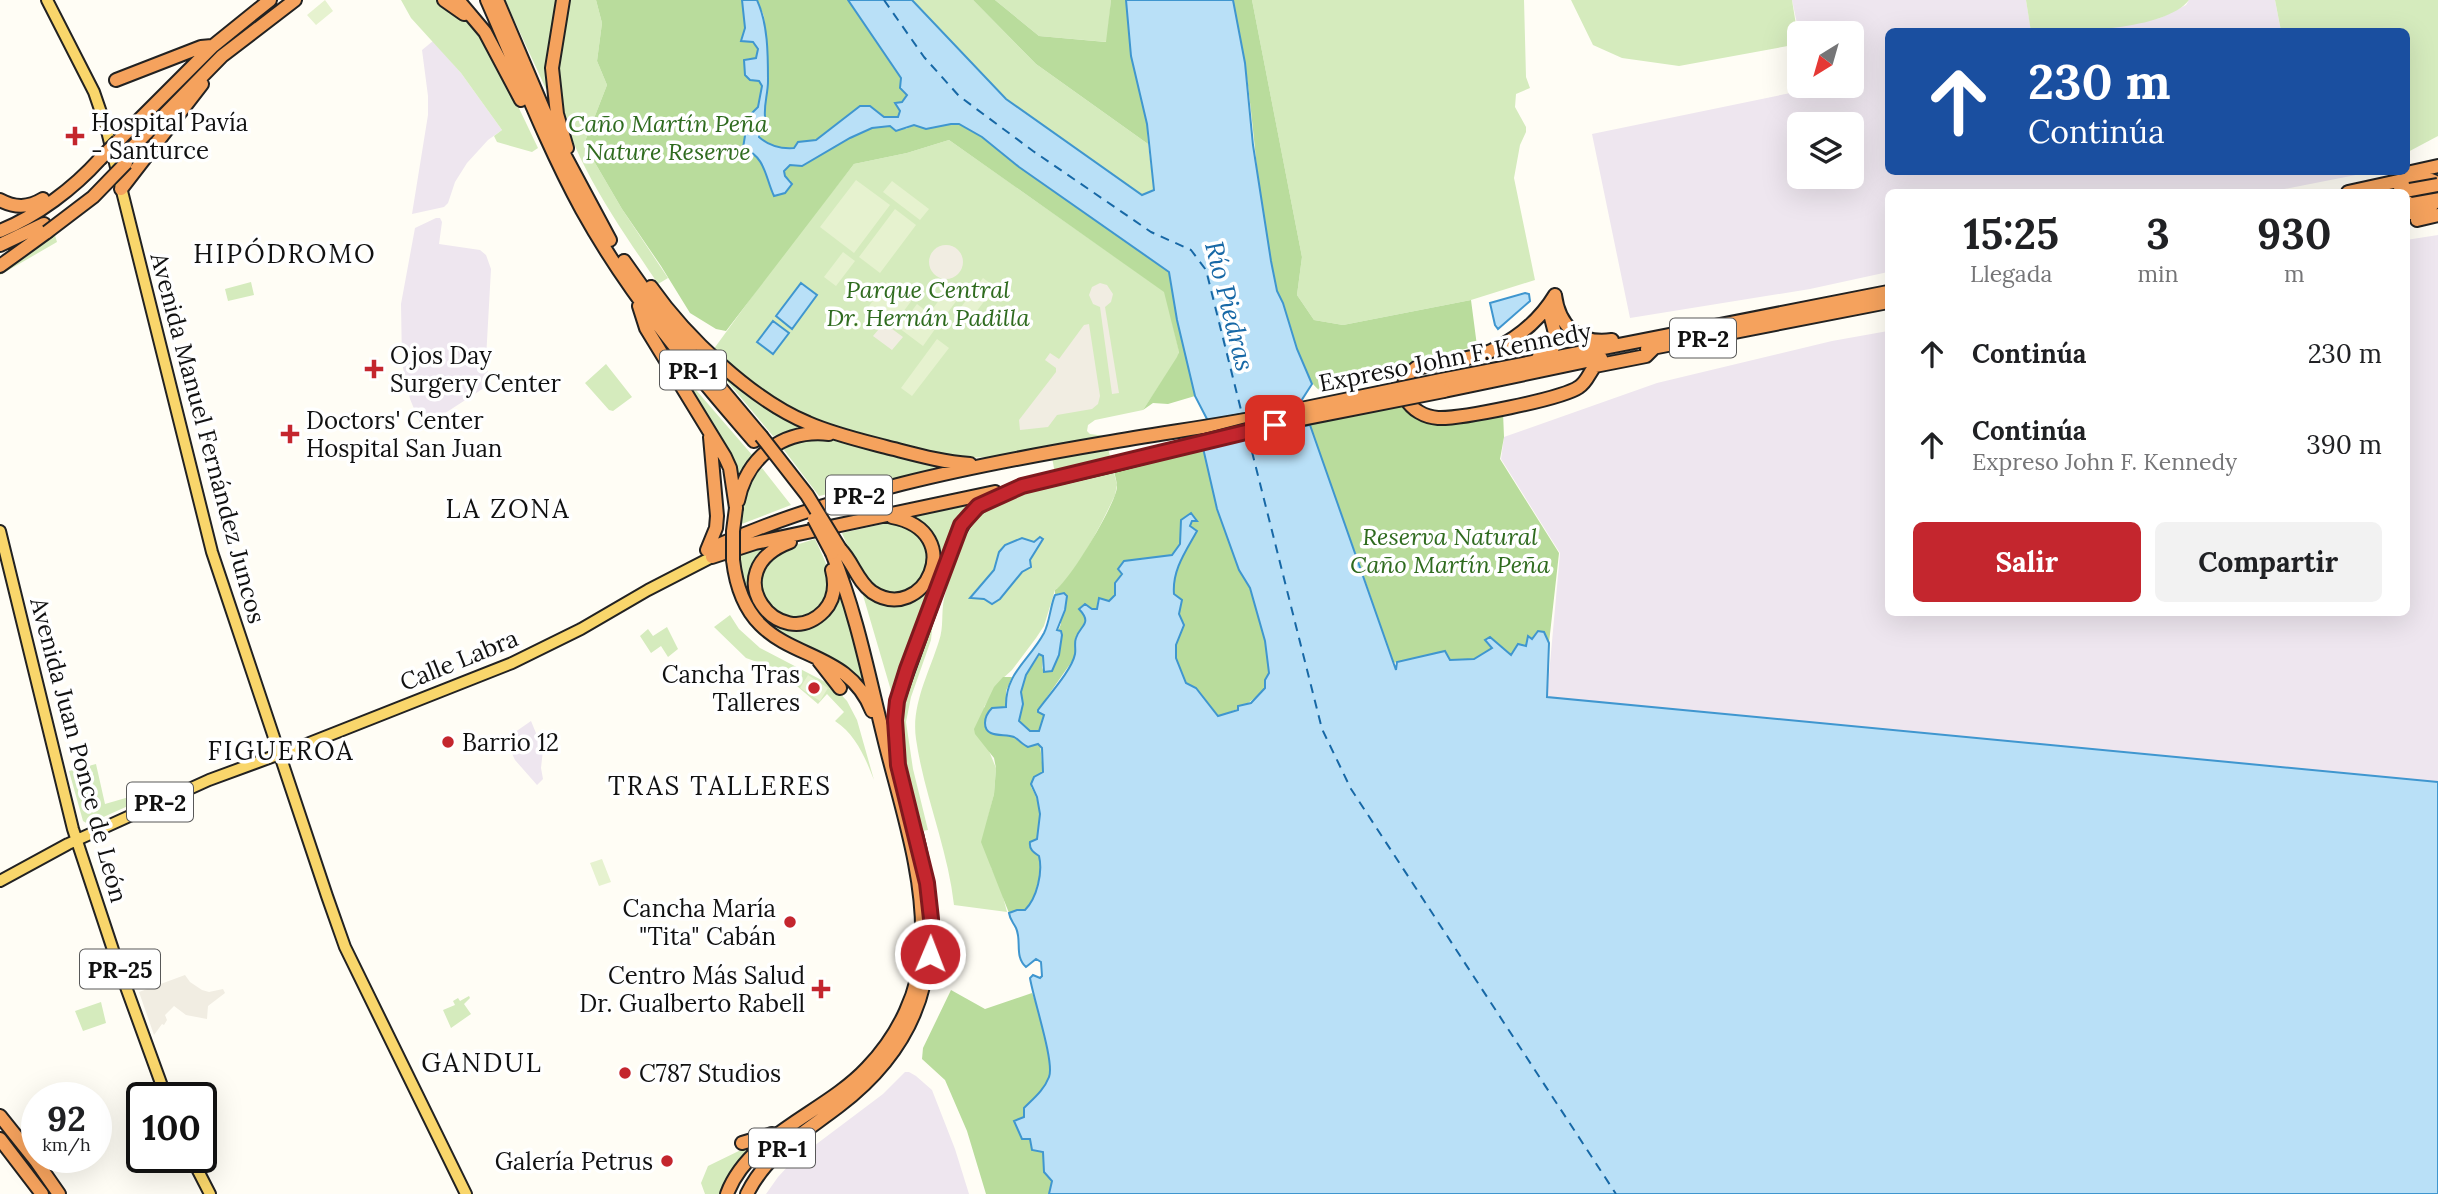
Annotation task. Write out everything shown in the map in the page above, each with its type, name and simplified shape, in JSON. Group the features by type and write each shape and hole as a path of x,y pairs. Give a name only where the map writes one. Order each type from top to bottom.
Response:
{"highway":[{"path":"0,265 124,161 261,0"},
{"path":"242,22 271,0"},
{"path":"0,231 36,207 86,165 100,159 217,51 295,0"},
{"path":"444,0 462,12 497,52"},
{"path":"458,0 485,32 519,96 550,145"},
{"name":"PR-1","path":"487,0 550,145 582,209 636,296 671,343 807,495 836,551 863,615 916,852 927,883 931,919 930,954 923,992 905,1033 869,1082 777,1152 747,1194"},
{"name":"PR-1","path":"497,0 568,163 590,206 631,273 758,439"},
{"path":"563,0 552,68 557,114 567,145 568,163"},
{"path":"116,80 201,47 217,51"},
{"path":"121,189 217,51"},
{"path":"2409,189 2420,169 2438,166"},
{"path":"2410,193 2438,185"},
{"path":"2410,194 2438,198"},
{"path":"2410,213 2428,209 2438,198"},
{"path":"0,200 17,206 36,207"},
{"path":"2410,220 2438,215"},
{"path":"0,246 45,228"},
{"path":"631,273 648,283 686,330 725,368 761,397 790,415 840,435 939,461 976,464 1016,458"},
{"name":"Expreso John F. Kennedy","path":"710,554 1022,486 1251,429 1443,386 1516,366 1885,293"},
{"path":"636,296 646,328 730,468 736,508"},
{"path":"1551,301 1563,322 1576,334 1591,340 1607,341 1690,325 1705,328"},
{"path":"1551,301 1530,326 1493,351 1416,368 1404,380 1404,393 1409,405 1416,411 1436,418 1460,417 1544,399 1576,389 1594,367 1646,356 1654,348"},
{"path":"1516,366 1521,362 1548,355 1556,344 1551,301"},
{"name":"Expreso John F. Kennedy","path":"710,554 774,521 843,499 1016,458 1554,368 1885,303"},
{"path":"1530,326 1544,325 1555,332"},
{"path":"1554,368 1577,371 1582,378 1581,385"},
{"path":"709,430 717,516 710,554"},
{"path":"840,435 823,433 795,436 767,449 758,458 744,480 736,508 733,560 740,595 751,616 767,632 841,671 859,687 869,702 883,737"},
{"path":"898,765 895,720 897,701 961,525 978,506 1022,486"},
{"path":"804,533 764,556 756,570 755,591 762,606 770,615 783,622 798,623 813,618 824,610 835,589 830,561 836,551 847,556 862,583 876,594 892,599 918,591 929,578 933,566 931,544 926,534 909,522 885,516"},
{"name":"PR-1","path":"836,551 883,737 912,835"},
{"path":"816,658 840,688"},
{"name":"PR-1","path":"727,1194 732,1181 747,1160 859,1077 885,1048 901,1021 917,979 922,946 916,852"},
{"path":"0,1108 10,1128"},
{"path":"0,1116 59,1194"},
{"path":"742,1143 785,1130"},
{"path":"0,1139 41,1193"},
{"path":"0,1147 17,1161"}],"main road":[{"name":"Avenida Manuel Fernández Juncos","path":"47,0 94,92 106,127 212,552 345,947 466,1194"},
{"name":"Avenida Juan Ponce de León","path":"0,531 77,839 118,965 161,1082"},
{"name":"Calle Labra","path":"279,753 512,663 581,629 710,554"},
{"name":"PR-2","path":"0,881 77,839 209,780 279,753"},
{"path":"199,1173 209,1194"}],"shaded area":[{"path":"1792,0 2026,0 2031,28 1885,28 1885,175 2356,175 2284,189 1885,189 1885,273 1810,289 1630,318 1592,134 1787,94 1787,98 1864,98 1864,21 1796,21"},
{"path":"2189,0 2275,0 2280,28 2109,28 2160,18 2186,5"},
{"path":"433,41 461,73 502,130 488,140 467,163 444,207 412,214 428,115 422,50"},
{"path":"440,218 442,222 439,244 480,250 486,255 491,269 486,359 488,374 484,388 422,428 410,399 402,363 401,304 415,228"},
{"path":"2438,235 2438,782 1547,697 1560,553 1501,459 1504,437 1657,383 1832,341 1885,332 1885,616 2410,616 2410,239"},
{"path":"946,245 958,250 963,262 958,274 946,279 934,274 929,262 934,250"},
{"path":"1100,283 1107,285 1113,294 1111,302 1105,307 1119,393 1112,394 1100,307 1093,304 1089,295 1092,287"},
{"path":"884,323 903,337 892,350 873,336"},
{"path":"1089,324 1100,396 1098,404 1092,409 1057,415 1048,427 1020,430 1019,420 1056,372 1056,368 1045,360 1050,353 1059,359 1084,325"},
{"path":"531,721 543,750 543,779 537,785 515,760 505,739"},
{"path":"185,975 202,990 209,992 223,989 225,993 208,1006 207,1019 186,1015 174,1006 165,1015 167,1020 164,1025 162,1024 154,1035 139,992"},
{"path":"905,1072 916,1076 932,1090 969,1194 766,1194 790,1164 883,1094"}],"green space":[{"path":"325,0 333,11 316,25 307,15"},
{"path":"401,0 440,0 473,26 493,54 538,148 532,152 497,142 494,136 502,130 461,73 411,18"},
{"path":"505,0 560,0 549,88 546,89"},
{"path":"569,0 596,0 602,23 597,61 607,85 584,144 622,209 668,278 658,284 595,186 569,132 561,105 557,69"},
{"name":"Caño Martín Peña Nature Reserve","path":"596,0 742,0 745,28 742,41 753,42 758,49 756,58 747,59 754,80 759,81 762,86 758,107 752,113 744,133 744,148 760,161 772,192 791,181 784,171 790,165 802,166 872,128 890,126 906,129 914,125 959,124 982,137 1019,167 1169,272 1195,396 1168,404 1153,403 1143,410 1179,352 1164,292 949,140 907,153 854,164 726,331 716,329 690,313 622,209 584,144 607,85 597,61 602,23"},
{"path":"757,0 848,0 901,78 907,95 898,117 881,116 860,106 816,140 805,141 794,148 775,147 759,137 763,127 768,84 764,16"},
{"path":"912,0 973,0 1036,64 1148,144 1154,190 1142,195 1006,99"},
{"path":"973,0 995,0 1039,36 1106,42 1111,0 1126,0 1131,56 1147,124 1148,144 1036,64"},
{"path":"995,0 1111,0 1107,42 1039,36"},
{"path":"1233,0 1252,0 1302,257 1297,295 1314,320 1343,325 1471,300 1477,346 1412,362 1393,377 1319,390 1314,385 1305,370 1277,292 1270,259 1245,63"},
{"path":"1252,0 1524,0 1526,77 1530,88 1516,94 1515,107 1526,132 1520,145 1514,178 1535,280 1471,300 1343,325 1314,320 1297,295 1302,257"},
{"path":"1571,0 1792,0 1795,21 1787,21 1787,46 1679,66 1622,58 1593,45"},
{"path":"2026,0 2189,0 2177,10 2160,18 2138,24 2115,28 2030,28"},
{"path":"2275,0 2438,0 2438,136 2410,151 2410,28 2280,28"},
{"name":"Parque Central Dr. Hernán Padilla","path":"949,140 1165,292 1179,351 1178,357 1143,410 1095,420 1088,425 1087,431 1090,434 1105,436 1117,485 1115,495 1080,561 1063,584 1055,590 1044,626 1012,670 1000,681 984,707 989,751 996,768 994,794 987,822 991,867 1007,912 954,905 947,863 924,781 916,739 916,714 941,636 943,604 948,583 966,536 975,522 999,501 1015,494 1057,485 1050,446 967,458 948,456 829,427 770,398 713,350 854,164 907,153"},
{"path":"856,180 890,205 854,253 820,227"},
{"path":"892,181 929,209 920,220 883,192"},
{"path":"895,209 916,225 880,273 859,257"},
{"path":"54,232 57,242 0,275 0,269"},
{"path":"843,252 855,261 836,286 824,277"},
{"path":"983,278 995,287 967,324 955,315"},
{"path":"251,282 254,295 228,301 225,289"},
{"path":"887,282 912,300 894,324 869,306"},
{"path":"948,288 960,296 943,319 931,311"},
{"path":"917,304 940,322 923,346 899,328"},
{"path":"937,339 949,348 912,396 901,388"},
{"path":"700,349 806,427 773,436"},
{"path":"606,364 632,397 613,411 609,410 585,383"},
{"path":"677,368 753,456 738,486"},
{"name":"Reserva Natural Caño Martín Peña","path":"1402,406 1426,421 1438,424 1463,422 1503,412 1504,437 1500,459 1559,553 1549,643 1544,632 1532,639 1529,637 1526,647 1511,655 1493,648 1474,659 1450,660 1445,651 1393,663 1385,647 1371,597 1310,425"},
{"path":"817,437 946,465 946,468 819,496 781,446"},
{"path":"1203,448 1217,509 1239,570 1250,588 1265,641 1269,673 1265,688 1244,706 1218,716 1196,688 1186,683 1176,657 1176,645 1184,625 1179,614 1182,600 1174,594 1174,585 1181,561 1197,531 1190,526 1192,513 1181,520 1180,544 1172,556 1124,561 1119,569 1122,574 1115,583 1115,595 1109,601 1098,599 1097,609 1083,605 1079,609 1086,622 1076,636 1075,657 1047,697 1041,713 1044,715 1039,731 1030,731 1019,721 1023,704 1021,692 1026,675 1040,654 1043,656 1042,670 1061,624 1060,593 1055,595 1055,590 1081,558 1109,509 1117,487 1114,471"},
{"path":"762,468 791,505 739,525 748,487"},
{"path":"979,499 957,521 892,694 860,585 883,602 932,579 925,528 911,515"},
{"path":"896,521 927,540 929,568 915,588 899,596 887,595 867,580 842,533"},
{"path":"815,539 828,570 830,589 827,598 821,606 807,615 783,617 773,610 766,600 760,581 762,570 766,562 783,550"},
{"path":"780,542 757,558 751,574 756,605 762,613 789,628 838,595 841,596 867,687 864,688 816,660 782,636 756,609 746,589 739,552"},
{"path":"934,609 931,640 911,697 906,722 913,769 928,830 922,831 900,735 900,705"},
{"path":"730,615 739,629 760,648 833,686 847,701 857,720 874,780 854,740 835,721 844,712 827,694 818,704 777,669 746,658 714,627"},
{"path":"667,627 678,649 668,657 661,646 651,653 640,636 648,629 653,636"},
{"name":"Cancha Tras Talleres","path":"808,675 828,688 820,701 800,688"},
{"path":"1003,677 1012,677 1006,691 1006,707 988,713 985,723 992,733 1013,737 1025,746 1040,744 1043,772 1034,777 1031,787 1039,807 1037,839 1032,841 1041,862 1040,876 1033,899 1025,910 1009,913 981,842 994,794 996,768 994,758 974,729 994,687"},
{"path":"96,764 105,804 136,795 139,801 88,824 83,821 69,771"},
{"path":"602,859 611,882 599,886 590,863"},
{"path":"951,990 985,1009 1032,993 1044,1033 1051,1073 1044,1088 1024,1108 1024,1117 1015,1121 1043,1152 1044,1172 1052,1181 1049,1194 986,1194 967,1131 945,1080 922,1059 923,1048"},
{"path":"469,996 464,1004 471,1014 451,1028 443,1010 455,1005 453,1001 458,998 460,1001"},
{"path":"101,1002 106,1023 83,1031 75,1011"},
{"path":"756,1145 724,1194 705,1194 701,1183 708,1166"}],"water":[{"name":"Río Piedras","path":"742,0 757,0 765,29 768,81 766,124 760,130 759,137 771,145 794,148 798,142 816,140 860,106 870,106 884,117 898,117 900,111 895,103 902,102 907,95 900,88 901,78 848,0 912,0 1006,99 1142,195 1154,190 1147,124 1131,56 1126,0 1233,0 1245,63 1253,145 1277,291 1312,384 1301,401 1208,421 1195,396 1169,272 1019,167 982,137 959,124 926,129 914,125 896,131 890,126 872,128 802,166 790,165 784,171 792,184 785,193 774,196 761,162 743,148 748,117 758,107 762,86 759,81 750,80 745,75 744,60 756,58 758,49 753,42 741,41 745,28"},
{"path":"801,283 817,295 792,329 776,316"},
{"path":"1529,294 1530,301 1498,329 1490,303"},
{"path":"773,321 789,333 773,354 757,342"},
{"path":"1310,425 1396,670 1397,662 1445,651 1450,660 1474,659 1492,648 1485,640 1490,637 1511,655 1518,644 1526,646 1528,636 1532,639 1538,631 1544,632 1549,643 1547,697 2438,782 2438,1194 1049,1194 1052,1181 1044,1172 1043,1152 1032,1150 1030,1139 1022,1139 1014,1121 1024,1117 1024,1108 1042,1090 1049,1077 1049,1058 1030,978 1033,975 1040,978 1042,976 1041,962 1036,959 1026,967 1022,963 1018,933 1009,913 1025,910 1038,885 1039,856 1032,850 1030,842 1037,839 1040,814 1031,784 1034,777 1043,772 1042,748 1038,744 1028,747 1014,737 988,731 986,717 992,708 1006,707 1009,685 1044,633 1055,595 1064,593 1067,596 1065,610 1057,630 1061,631 1062,635 1059,655 1052,671 1044,672 1043,656 1039,654 1026,675 1021,692 1023,704 1019,721 1030,731 1039,731 1044,715 1038,710 1065,675 1075,654 1076,638 1085,621 1079,609 1085,604 1097,609 1099,598 1109,601 1115,595 1115,583 1122,574 1118,569 1124,561 1172,555 1180,544 1181,520 1191,513 1197,521 1192,521 1190,526 1197,531 1181,561 1174,585 1174,594 1182,600 1179,614 1184,625 1176,645 1176,658 1186,683 1196,688 1218,716 1251,703 1265,688 1269,673 1265,641 1250,588 1239,570 1217,509 1203,448 1219,442"},
{"path":"1040,537 1043,539 1030,560 1031,567 1022,572 1000,599 992,604 984,599 970,598 994,570 999,552 1005,545 1022,538 1034,542"}],"ferry route":[{"path":"884,0 924,57 959,96 1033,151 1151,232 1191,250 1206,270 1242,414"},
{"path":"1248,436 1322,729 1351,789 1616,1194"}],"place":[{"name":"Hospital Pavía - Santurce","path":"75,136"},
{"name":"Ojos Day Surgery Center","path":"374,369"},
{"name":"Doctors' Center Hospital San Juan","path":"290,434"},
{"name":"Cancha Tras Talleres","path":"814,688"},
{"name":"Barrio 12","path":"448,742"},
{"name":"Cancha María \"Tita\" Cabán","path":"790,922"},
{"name":"Centro Más Salud Dr. Gualberto Rabell","path":"821,989"},
{"name":"C787 Studios","path":"625,1073"},
{"name":"Galería Petrus","path":"667,1161"}],"district":[{"name":"HIPÓDROMO","path":"285,253"},
{"name":"LA ZONA","path":"508,508"},
{"name":"FIGUEROA","path":"281,750"},
{"name":"TRAS TALLERES","path":"720,785"},
{"name":"GANDUL","path":"482,1062"}],"route":[{"path":"930,954 931,919 927,883 898,765 895,720 897,701 907,669 961,525 973,509 1022,486 1275,425"}]}
